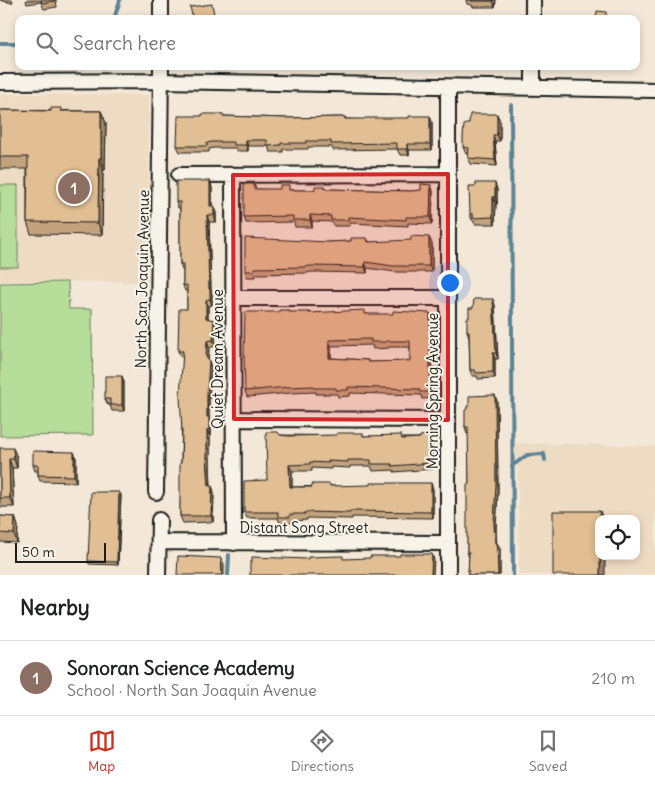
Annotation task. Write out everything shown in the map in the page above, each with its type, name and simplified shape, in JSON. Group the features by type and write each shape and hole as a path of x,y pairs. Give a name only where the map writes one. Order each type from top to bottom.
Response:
{"street":[{"path":"161,0 161,15"},
{"path":"533,0 533,15"},
{"name":"North San Joaquin Avenue","path":"156,492 161,70"},
{"path":"533,70 533,88"},
{"path":"0,82 161,81 655,90"},
{"name":"Morning Spring Avenue","path":"448,87 448,575"},
{"path":"179,175 448,174"},
{"name":"Quiet Dream Avenue","path":"233,175 234,543"},
{"path":"233,298 448,298"},
{"path":"234,419 448,420"},
{"path":"158,575 159,520"},
{"name":"Distant Song Street","path":"159,542 448,543"}],"highlighted area":[{"path":"448,174 448,420 234,419 233,175"}],"shaded area":[{"path":"0,94 149,95 148,282 0,281"},
{"path":"515,443 655,446 655,575 519,575 518,475"}],"green space":[{"path":"0,185 18,185 18,267 0,267"},
{"path":"68,282 69,309 92,309 93,435 0,436 0,283"}],"building":[{"path":"41,0 55,0 55,1 42,3"},
{"path":"493,0 493,1 471,1"},
{"path":"212,4 214,15 192,15 190,7"},
{"path":"597,11 606,12 606,15 596,15"},
{"path":"51,108 61,108 61,111 101,111 98,223 27,222 28,157 0,157 0,110 51,111"},
{"path":"202,114 285,118 345,117 345,119 430,116 430,144 407,144 407,149 397,149 397,143 331,144 331,141 306,141 306,143 281,143 281,145 267,146 267,140 246,140 246,145 234,145 234,142 212,142 207,143 207,146 177,146 178,116 202,116"},
{"path":"470,114 497,114 497,135 493,135 495,160 468,158 469,148 463,147 463,137 464,125 469,123"},
{"path":"176,181 210,181 210,206 214,206 214,215 207,215 210,299 206,300 206,318 214,320 213,340 207,341 206,357 209,361 207,457 209,486 212,486 211,516 180,516 182,432 180,396 183,351 178,351 179,309 187,309 187,285 183,285 183,264 180,264 180,202 176,202"},
{"path":"476,183 495,183 493,217 473,218 473,214 470,214 469,186 476,186"},
{"path":"244,184 254,184 254,189 280,189 280,185 289,185 289,190 315,190 315,186 325,186 325,189 411,191 421,190 421,184 431,185 430,217 406,217 406,220 348,217 348,220 331,220 331,216 310,215 310,220 293,220 293,216 244,217"},
{"path":"411,236 429,237 429,266 393,266 365,262 365,267 310,266 254,268 254,271 245,271 245,238 328,242 351,241 351,238 367,238 368,242 411,240"},
{"path":"474,299 493,299 496,353 493,353 493,372 476,373 475,370 470,370 467,318 469,318 469,308 473,308"},
{"path":"279,310 309,313 365,310 365,314 393,314 393,311 430,313 430,392 420,392 419,389 348,387 348,390 336,390 336,388 314,388 314,386 245,391 245,312 279,312","holes":["371,339 371,342 410,341 410,361 368,362 368,360 329,358 329,340"]},
{"path":"105,376 122,376 122,405 110,405 110,399 105,399"},
{"path":"495,395 496,484 494,523 498,575 468,575 468,427 465,427 465,410 469,406 469,396"},
{"path":"266,432 278,432 280,435 289,436 363,433 363,436 401,435 402,439 420,438 420,436 430,435 431,463 392,466 392,464 371,464 371,460 348,460 348,462 328,461 328,463 310,462 310,464 289,465 290,487 312,487 312,484 330,484 330,486 370,485 370,483 431,483 431,512 305,512 305,514 290,514 290,517 278,517 278,512 244,512 244,481 267,480"},
{"path":"0,448 13,448 14,459 9,459 10,498 0,498"},
{"path":"33,451 74,452 74,476 38,475 38,465 33,465"},
{"path":"91,492 119,492 117,562 88,561"},
{"path":"553,511 600,511 600,515 595,515 595,560 600,560 600,575 553,575"},
{"path":"0,516 15,517 14,534 0,533"},
{"path":"400,554 432,554 431,575 250,575 252,557 308,559 308,557 343,556 343,559 370,558 370,556 400,556"},
{"path":"178,556 221,558 222,575 177,575"}],"waterway":[{"path":"115,15 120,0"},
{"path":"0,43 15,43"},
{"path":"511,105 513,575"},
{"path":"512,466 527,455 544,454 545,460"},
{"path":"228,575 229,555"}],"place":[{"name":"Sonoran Science Academy","path":"74,188"}]}
